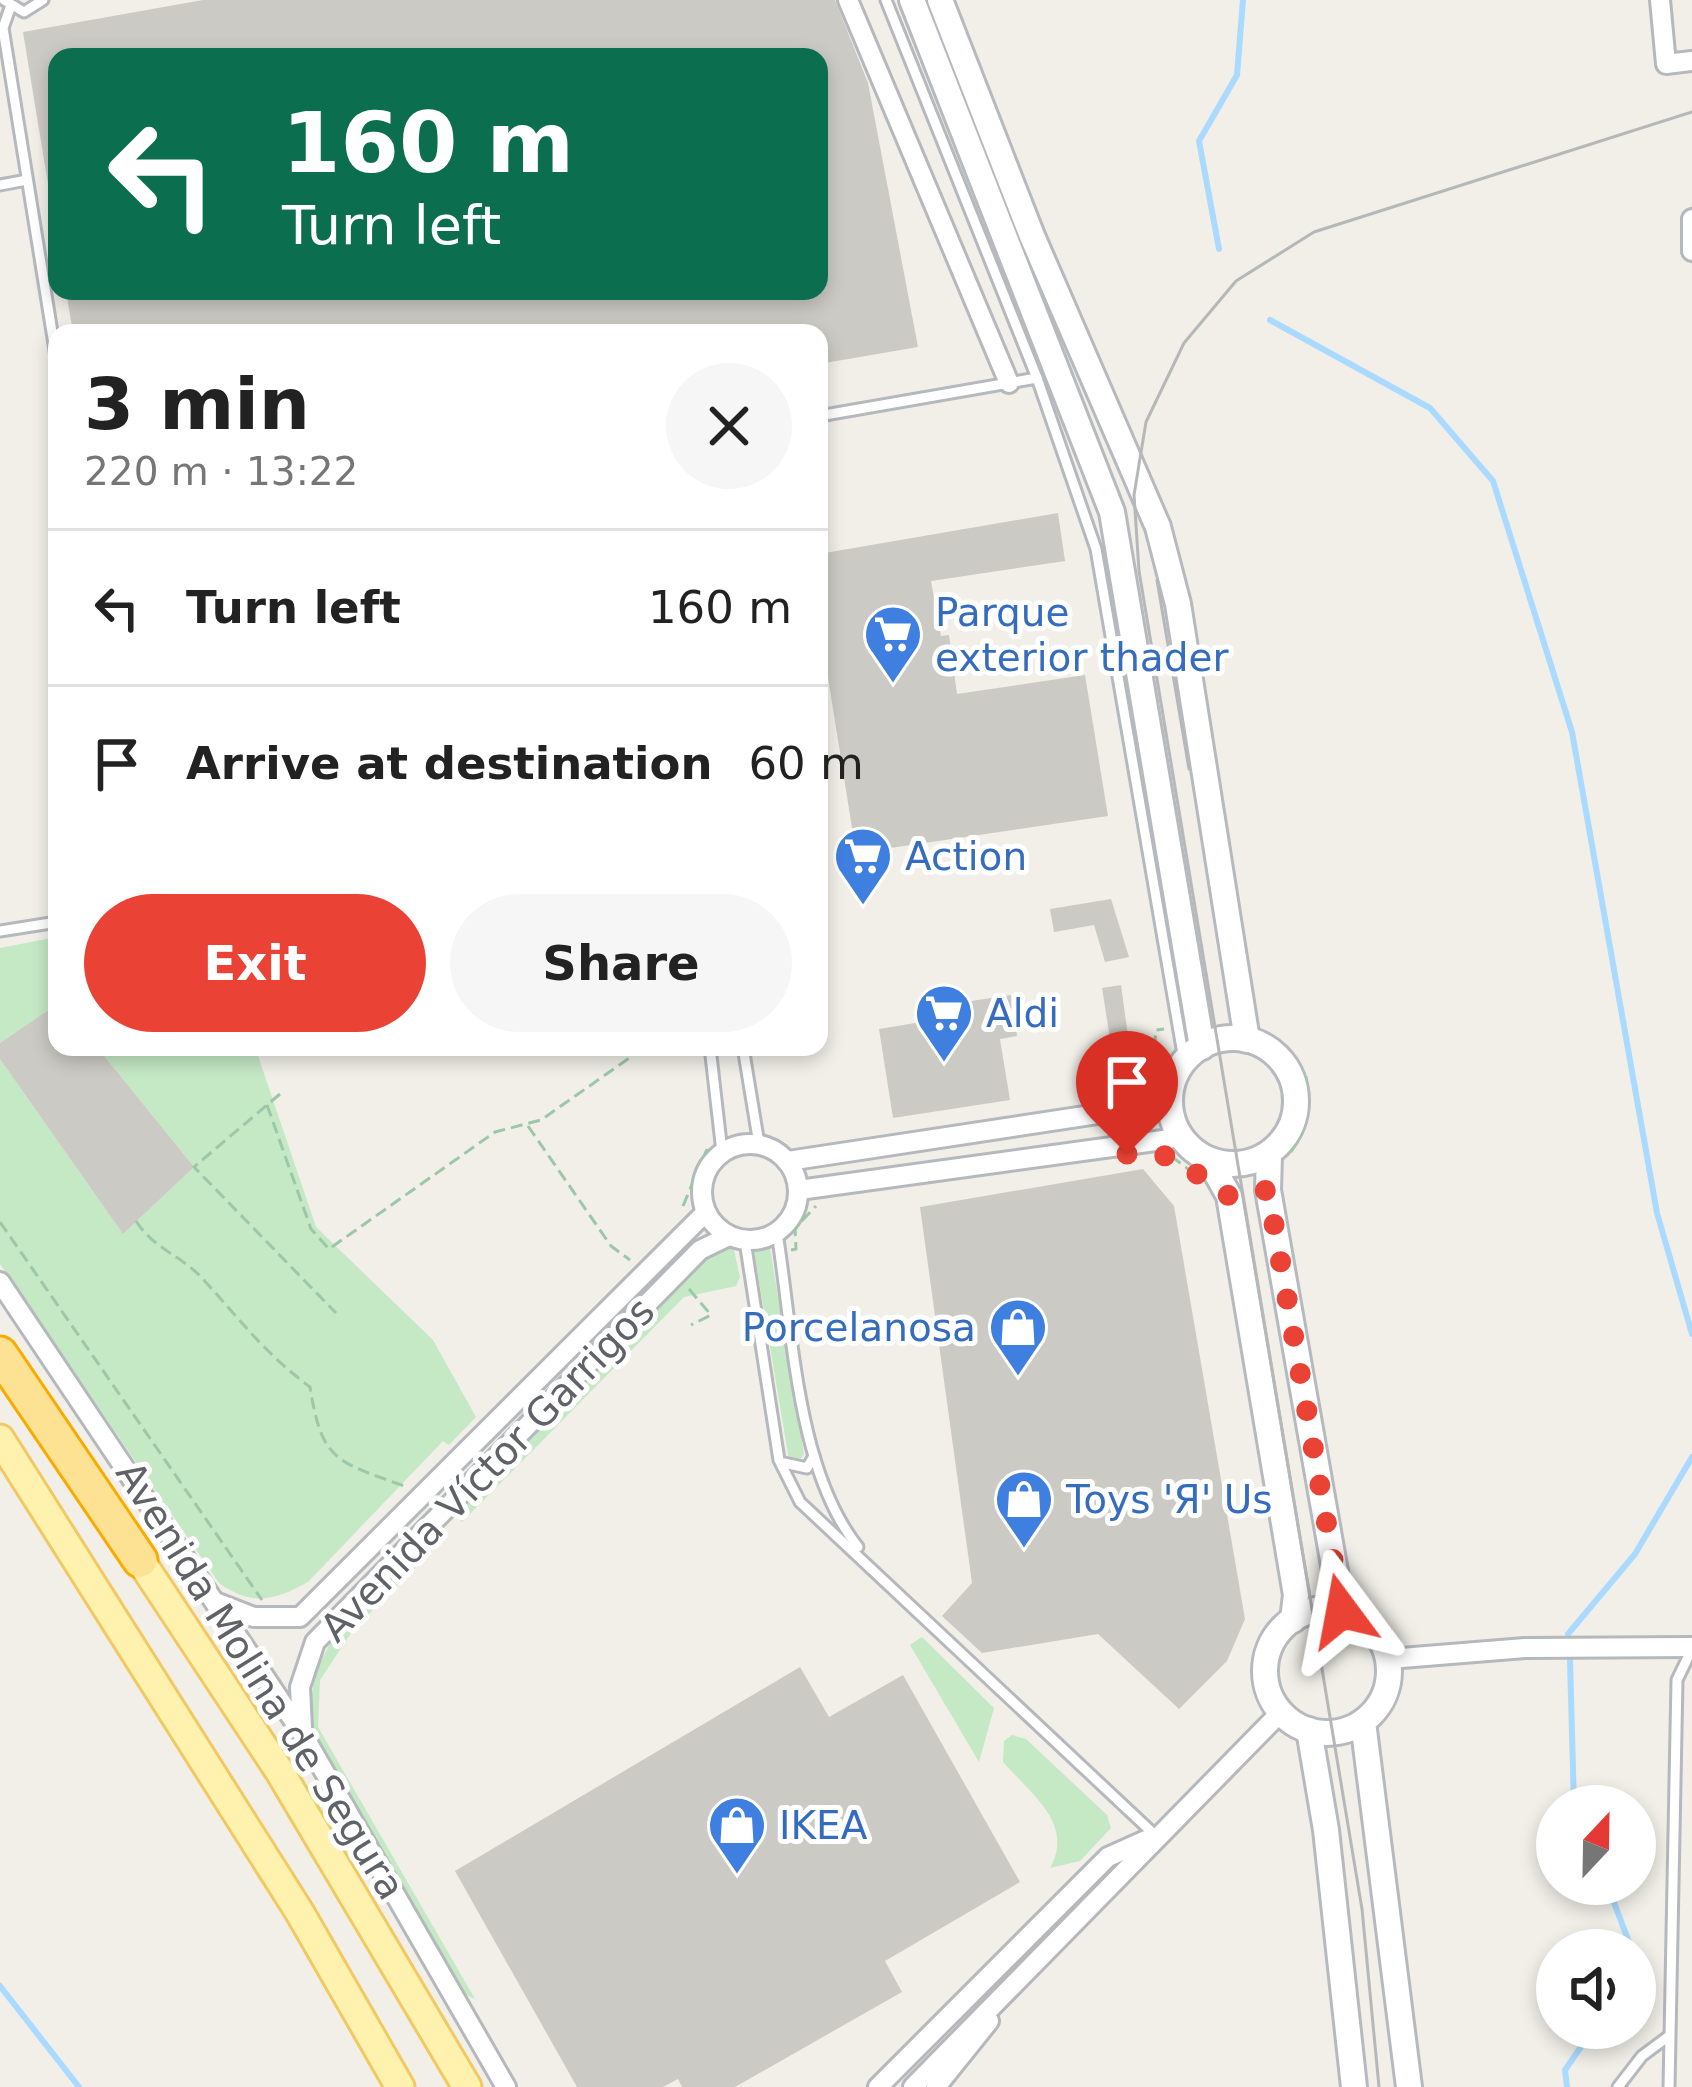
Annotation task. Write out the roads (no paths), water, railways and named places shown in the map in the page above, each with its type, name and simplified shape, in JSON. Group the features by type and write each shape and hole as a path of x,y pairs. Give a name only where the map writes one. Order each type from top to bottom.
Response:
{"highway":[{"path":"0,1354 140,1560"}],"main road":[{"path":"0,1439 301,1913 400,2087"},
{"name":"Avenida Molina de Segura","path":"140,1560 280,1772 467,2087"}],"street":[{"path":"848,0 1009,383"},
{"path":"913,0 1112,512 1186,1062 1169,1111 1174,1144"},
{"path":"799,1190 1170,1139 1209,1160 1246,1163 1268,1154 1292,1123 1296,1100 1280,1059 1255,1037 1164,548 940,0"},
{"path":"1660,0 1666,64 1692,61"},
{"path":"1692,219 1692,251"},
{"path":"788,1161 799,1190 789,1222 777,1233 737,1238 706,1212 703,1180 716,1149 758,1144 788,1161 1144,1107 1186,1062 1225,1038 1255,1037"},
{"path":"1268,1154 1268,1190 1342,1611"},
{"path":"1209,1160 1229,1196 1294,1582 1293,1620"},
{"name":"Avenida Víctor Garrigos","path":"215,1602 254,1617 300,1617 706,1212"},
{"name":"Avenida Víctor Garrigos","path":"302,1733 300,1687 315,1642 700,1250 737,1238"},
{"name":"Avenida Molina de Segura","path":"0,1282 302,1733 506,2087"},
{"path":"1316,1610 1342,1611 1364,1621 1380,1638 1389,1659 1389,1683 1380,1705 1363,1723 1337,1733 1309,1730 1281,1712 1271,1697 1266,1663 1270,1646 1293,1620 1316,1610"},
{"path":"1389,1659 1525,1648 1692,1648"},
{"path":"913,2087 1281,1712"},
{"path":"1363,1723 1408,2087"},
{"path":"1309,1730 1326,1830 1354,2087"},
{"path":"878,2087 1108,1856 1156,1836"},
{"path":"936,2087 1079,1914"}],"lane":[{"path":"43,0 32,10 7,4 3,28 51,324"},
{"path":"886,0 1037,378 1096,548 1186,1062"},
{"path":"0,104 15,101"},
{"path":"0,185 27,180"},
{"path":"828,414 1037,378"},
{"path":"0,931 48,923"},
{"path":"711,1056 716,1149"},
{"path":"744,1056 758,1144"},
{"path":"777,1233 814,1456 835,1518 876,1570"},
{"path":"737,1238 779,1460 800,1502 1156,1836"},
{"path":"779,1460 793,1469 807,1468 814,1456"},
{"path":"1669,2087 1677,1680 1692,1648"},
{"path":"1618,2087 1642,2056 1669,2036"}],"waterway":[{"path":"1219,249 1199,141 1237,75 1243,0"},
{"path":"1270,320 1430,408 1493,481 1572,732 1657,1213 1692,1334"},
{"path":"1568,1634 1635,1554 1692,1457"},
{"path":"1570,1660 1573,1785"},
{"path":"1615,1905 1624,1929"},
{"path":"0,1986 79,2087"},
{"path":"1567,2087 1565,2070 1580,2049"}],"tram line":[{"path":"1379,2087 1362,1909 1139,571 1134,495 1146,422 1184,343 1236,281 1314,232 1692,112"},
{"path":"1157,580 1189,769"}],"place":[{"name":"Parque exterior thader","path":"893,685"},
{"name":"Action","path":"863,907"},
{"name":"Aldi","path":"944,1064"},
{"name":"Porcelanosa","path":"1018,1378"},
{"name":"Toys 'Я' Us","path":"1024,1550"},
{"name":"IKEA","path":"737,1876"}]}
